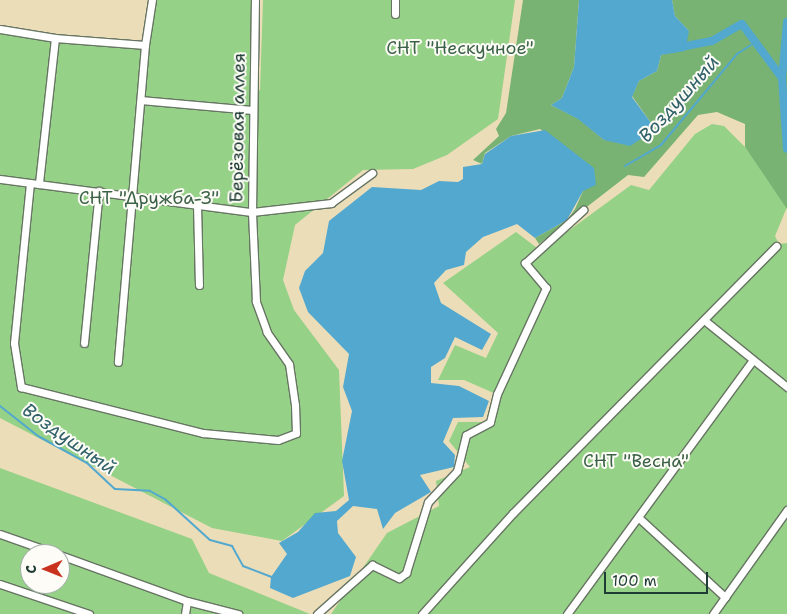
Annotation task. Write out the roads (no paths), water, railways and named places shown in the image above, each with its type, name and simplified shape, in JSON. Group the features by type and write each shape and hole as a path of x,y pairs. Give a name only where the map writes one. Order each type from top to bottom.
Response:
{"street":[{"path":"118,362 134,196 145,45 152,0"},
{"name":"Берёзовая аллея","path":"0,179 252,212 255,0"},
{"path":"395,14 396,0"},
{"path":"0,29 55,38 145,45"},
{"path":"39,184 55,38"},
{"path":"141,100 252,110"},
{"path":"30,183 14,343 21,387 203,433 288,439 296,433 292,373 267,332 256,301 252,212 331,203 372,173"},
{"path":"84,343 99,191"},
{"path":"197,204 199,285"},
{"path":"317,614 372,565 399,578 406,573 428,502 458,471 466,435 490,422 497,394 546,288 525,263 584,210"},
{"path":"422,614 513,513 776,246"},
{"path":"704,320 752,361 787,387"},
{"path":"567,614 752,361"},
{"path":"713,614 787,510"},
{"path":"639,518 725,597"},
{"path":"0,534 30,544"},
{"path":"70,558 187,601 238,614"},
{"path":"0,584 89,614"},
{"path":"185,614 187,601"}],"water":[{"path":"579,0 672,0 675,16 689,31 685,51 661,55 657,71 639,81 632,97 651,123 644,137 630,146 604,140 578,119 551,105 562,98 574,67"},
{"path":"545,130 594,168 596,185 583,191 567,220 535,238 517,224 483,237 466,252 464,265 446,270 434,283 441,303 491,334 482,350 455,337 445,358 431,367 431,383 459,386 489,401 483,417 453,418 443,442 455,455 454,467 420,475 431,492 395,513 383,529 377,509 353,506 337,521 338,533 356,557 350,576 293,598 270,588 271,577 287,554 279,543 298,532 315,513 336,511 349,500 342,461 352,411 343,387 349,354 308,312 299,288 305,271 323,253 329,221 372,187 421,190 439,181 458,182 463,179 463,167 482,164 485,154 511,136"}],"waterway":[{"path":"787,22 782,78 787,149"},
{"path":"686,46 712,41 742,24 782,78"},
{"name":"Воздушный","path":"625,166 661,145 737,54 751,45"},
{"name":"Воздушный","path":"0,406 38,436 87,463 115,489 150,491 166,500 210,540 232,546 243,566 271,577"}],"park label":[{"name":"СНТ \"Нескучное\"","path":"460,48"},
{"name":"СНТ \"Дружба-3\"","path":"149,198"},
{"name":"СНТ \"Весна\"","path":"636,461"}]}
